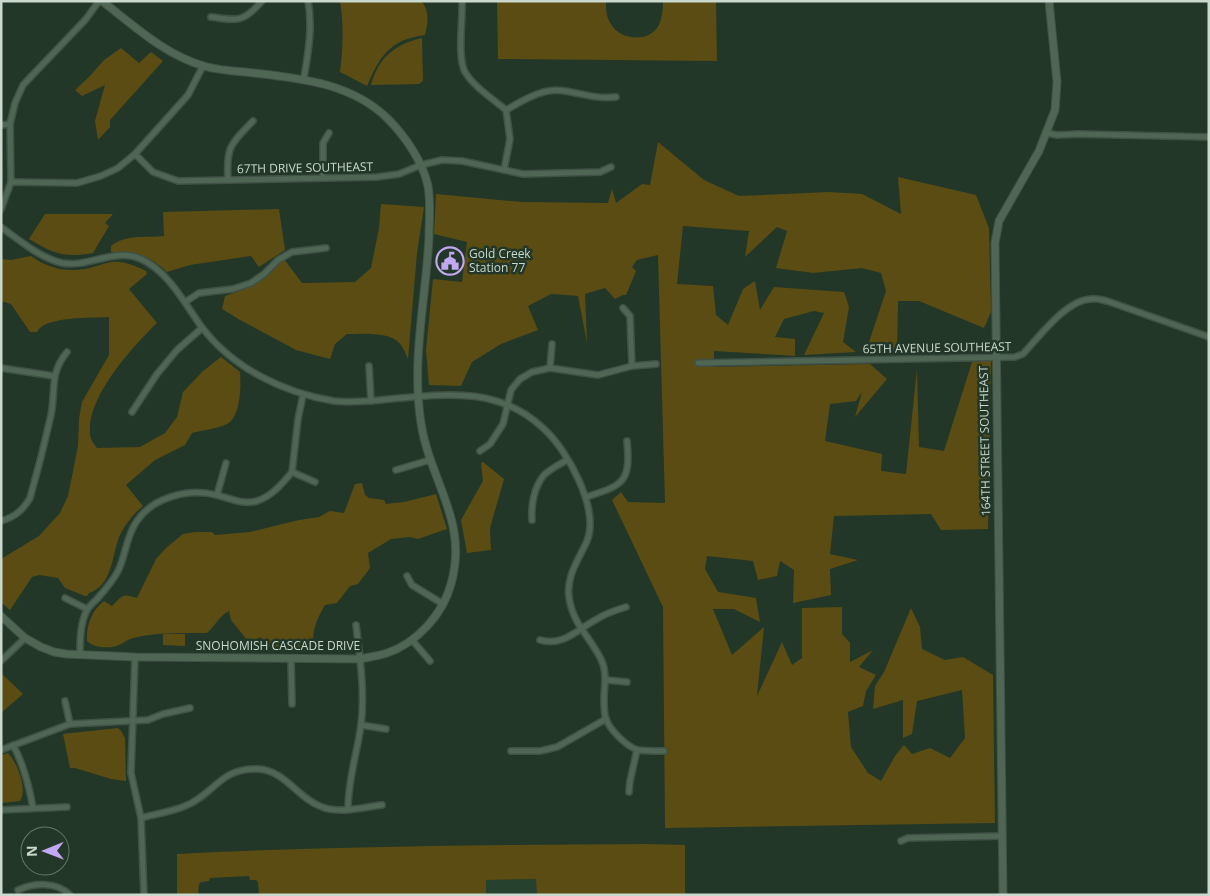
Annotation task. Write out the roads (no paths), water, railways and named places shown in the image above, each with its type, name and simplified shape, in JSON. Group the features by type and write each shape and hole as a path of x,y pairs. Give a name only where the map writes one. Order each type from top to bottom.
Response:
{"street":[{"name":"SNOHOMISH CASCADE DRIVE","path":"1,616 26,638 54,652 135,657 360,659 387,653 412,640 426,628 443,604 451,587 456,565 456,540 450,512 430,460 421,425 418,397 418,348 428,262 430,212 428,186 421,165 404,138 387,118 365,101 336,88 304,78 203,66 169,50 100,1"},
{"path":"1,209 11,182 10,124 15,103 23,86 100,1"},
{"path":"212,17 231,20 240,19 251,14 262,1"},
{"path":"304,78 311,16 308,1"},
{"path":"462,1 462,56 465,72 506,110 510,139 504,170"},
{"name":"164TH STREET SOUTHEAST","path":"1003,895 995,243 999,221 1039,151 1055,110 1056,82 1049,1"},
{"path":"11,182 77,183 101,176 118,168 135,154 188,95 203,66"},
{"path":"506,110 543,92 563,90 600,98 616,98"},
{"path":"228,179 227,159 229,149 233,142 253,121"},
{"path":"1,124 10,124"},
{"path":"323,178 323,143 329,133"},
{"path":"1047,133 1057,135 1209,137"},
{"name":"67TH DRIVE SOUTHEAST","path":"135,154 153,172 178,181 376,177 398,174 421,165 442,160 452,160 523,174 600,172 611,167"},
{"path":"1,227 42,255 62,263 79,263 100,257 127,255 142,259 158,270 185,302 202,328 230,357 261,377 303,395 338,401 371,401 466,394 508,404 527,415 555,440 586,497 590,521 588,538 570,576 569,597 573,614 581,630 598,653 603,665 607,680 604,698 606,720 625,743 637,750 664,751"},
{"path":"185,302 199,293 232,289 251,283 264,274 278,260 292,252 326,248"},
{"name":"65TH AVENUE SOUTHEAST","path":"698,363 1015,357 1023,354 1061,314 1075,304 1091,299 1107,301 1209,337"},
{"path":"623,308 630,316 632,366"},
{"path":"132,412 157,374 177,350 202,328"},
{"path":"550,368 552,344"},
{"path":"1,521 23,510 30,498 52,412 54,376 67,352"},
{"path":"480,451 490,444 503,424 511,390 520,379 532,372 550,368 598,375 632,366 656,364"},
{"path":"369,366 371,401"},
{"path":"1,368 54,376"},
{"path":"80,655 80,636 87,609 107,588 118,571 131,531 138,519 165,499 186,493 217,495 241,502 256,501 268,496 292,472 298,419 303,395"},
{"path":"586,497 618,485 626,476 629,462 627,441"},
{"path":"396,470 430,460"},
{"path":"532,520 531,506 536,488 544,474 567,460"},
{"path":"217,495 226,463"},
{"path":"292,472 315,482"},
{"path":"407,576 412,585 443,604"},
{"path":"65,598 87,609"},
{"path":"540,640 549,643 564,639 611,611 626,607"},
{"path":"348,809 348,788 361,725 363,691 356,625"},
{"path":"1,661 26,638"},
{"path":"412,640 430,661"},
{"path":"135,657 131,773 141,818 144,895"},
{"path":"291,658 292,704"},
{"path":"607,680 627,682"},
{"path":"65,701 70,724"},
{"path":"1,750 70,724 148,720 163,714 190,708"},
{"path":"511,751 540,751 557,747 606,720"},
{"path":"361,725 386,729"},
{"path":"13,745 21,759 29,785 33,808"},
{"path":"629,792 637,750"},
{"path":"141,818 186,806 200,797 227,774 259,768 283,778 309,802 333,810 382,806"},
{"path":"1,810 67,807"},
{"path":"901,841 908,838 1002,836"},
{"path":"18,890 27,886 57,886 70,895"}],"place":[{"name":"Gold Creek Station 77","path":"450,261"}]}
